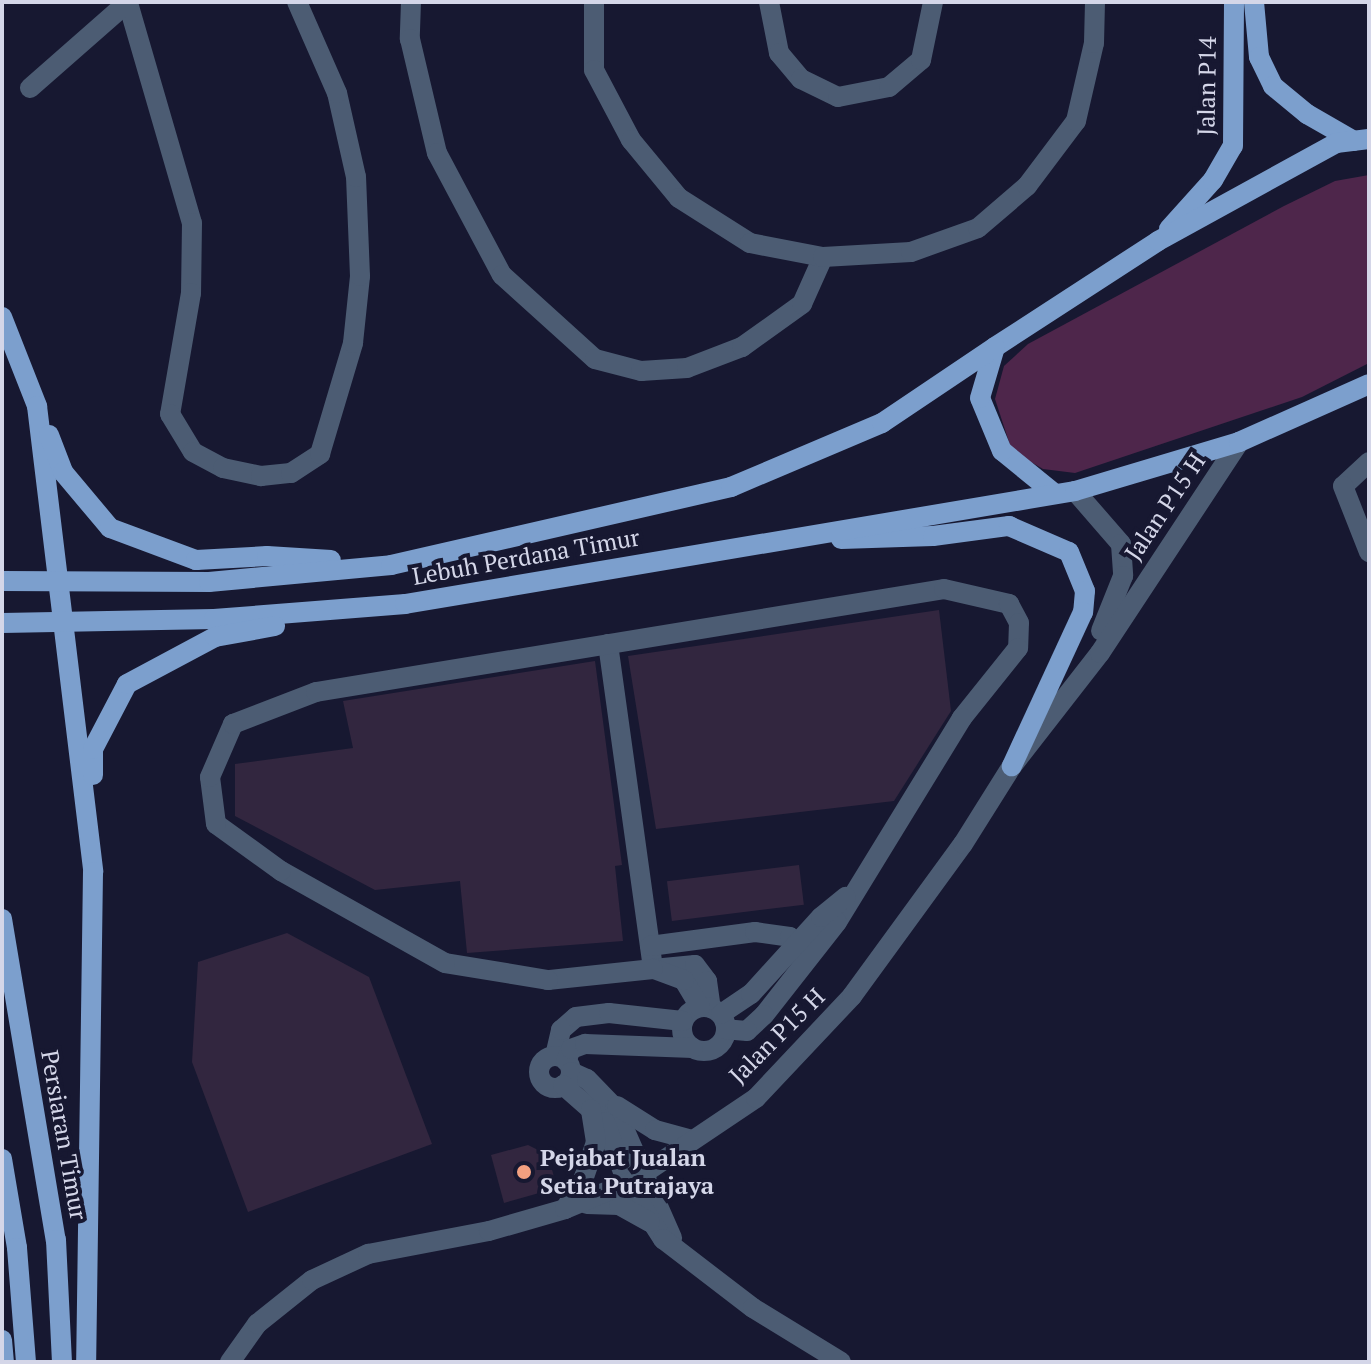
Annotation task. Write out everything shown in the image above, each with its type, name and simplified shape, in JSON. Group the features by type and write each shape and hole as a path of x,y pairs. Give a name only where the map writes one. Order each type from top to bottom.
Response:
{"main road":[{"name":"Jalan P14","path":"1158,241 1213,180 1233,146 1234,2"},
{"name":"Jalan P14","path":"1254,2 1259,57 1273,86 1307,114 1362,140"},
{"path":"1158,241 1336,143 1362,140"},
{"name":"Lebuh Perdana Timur","path":"2,581 60,584 209,582 391,565 731,487 882,423 1158,241"},
{"path":"2,317 63,472 110,528 196,560 267,556 391,565"},
{"path":"995,347 980,398 1002,451 1065,492"},
{"name":"Lebuh Perdana Timur","path":"2,623 54,625 405,604 803,538 1065,492 1239,442 1369,384"},
{"path":"37,406 60,584 54,625 93,872"},
{"path":"803,538 870,540 1009,526 1069,552 1085,591 1083,612 1012,766"},
{"path":"86,1362 93,749 127,684 215,637 405,604"},
{"name":"Persiaran Timur","path":"2,919 56,1240 62,1362"},
{"path":"2,1159 17,1248 26,1362"},
{"path":"2,1340 4,1362"}],"street":[{"path":"30,88 128,2 192,223 191,293 170,414 193,452 223,468 261,476 291,473 320,454 353,343 360,276 353,163 337,93 297,2"},
{"path":"411,2 410,39 437,153 502,275 595,359 641,371 687,368 742,347 802,304 823,257"},
{"path":"594,2 594,70 631,140 679,198 750,243 823,257 911,252 978,228 1027,186 1076,121 1094,43 1095,2"},
{"path":"769,2 779,53 801,79 838,97 889,87 921,60 933,2"},
{"name":"Jalan P15 H","path":"230,1362 257,1324 312,1280 368,1254 489,1231 570,1207 635,1178 756,1098 852,996 963,844 1012,766 1078,678 1239,442"},
{"path":"1369,462 1343,486 1369,552"},
{"name":"Jalan P15 H","path":"1065,492 1121,544 1123,576 1078,678"},
{"path":"564,1068 571,1049 585,1044 715,1048 715,1014 707,981 695,965 548,980 445,963 281,871 216,824 210,777 233,724 316,692 944,589 1009,604 1019,623 1018,648 962,718 802,973 747,1031 715,1014"},
{"path":"608,644 653,969"},
{"path":"841,1362 685,1258 635,1178 600,1105 564,1068 561,1030 576,1017 609,1013 683,1021 715,1014 751,994 813,927 856,889"},
{"path":"650,946 813,927"},
{"path":"755,932 790,937 794,948"},
{"path":"683,1021 683,1036 693,1048"},
{"path":"600,1105 655,1130 692,1140"},
{"path":"600,1105 596,1142 570,1207 619,1205 655,1214"},
{"path":"655,1214 658,1190 673,1152"},
{"name":"Jalan P15 H","path":"236,1362 257,1324"}],"shaded area":[{"path":"1369,175 1369,363 1302,397 1075,473 1043,469 1012,451 995,399 1004,366 1028,344 1284,206 1335,181"}],"building":[{"path":"939,610 951,711 894,801 656,829 628,656"},
{"path":"595,661 622,865 615,866 623,941 467,953 460,881 375,890 235,816 235,764 353,748 343,701"},
{"path":"799,865 804,905 672,921 667,881"},
{"path":"287,933 369,977 432,1144 248,1212 192,1062 198,962"},
{"name":"Pejabat Jualan Setia Putrajaya","path":"528,1145 548,1155 557,1188 504,1203 491,1155"}],"place":[{"name":"Pejabat Jualan Setia Putrajaya","path":"524,1172"}]}
